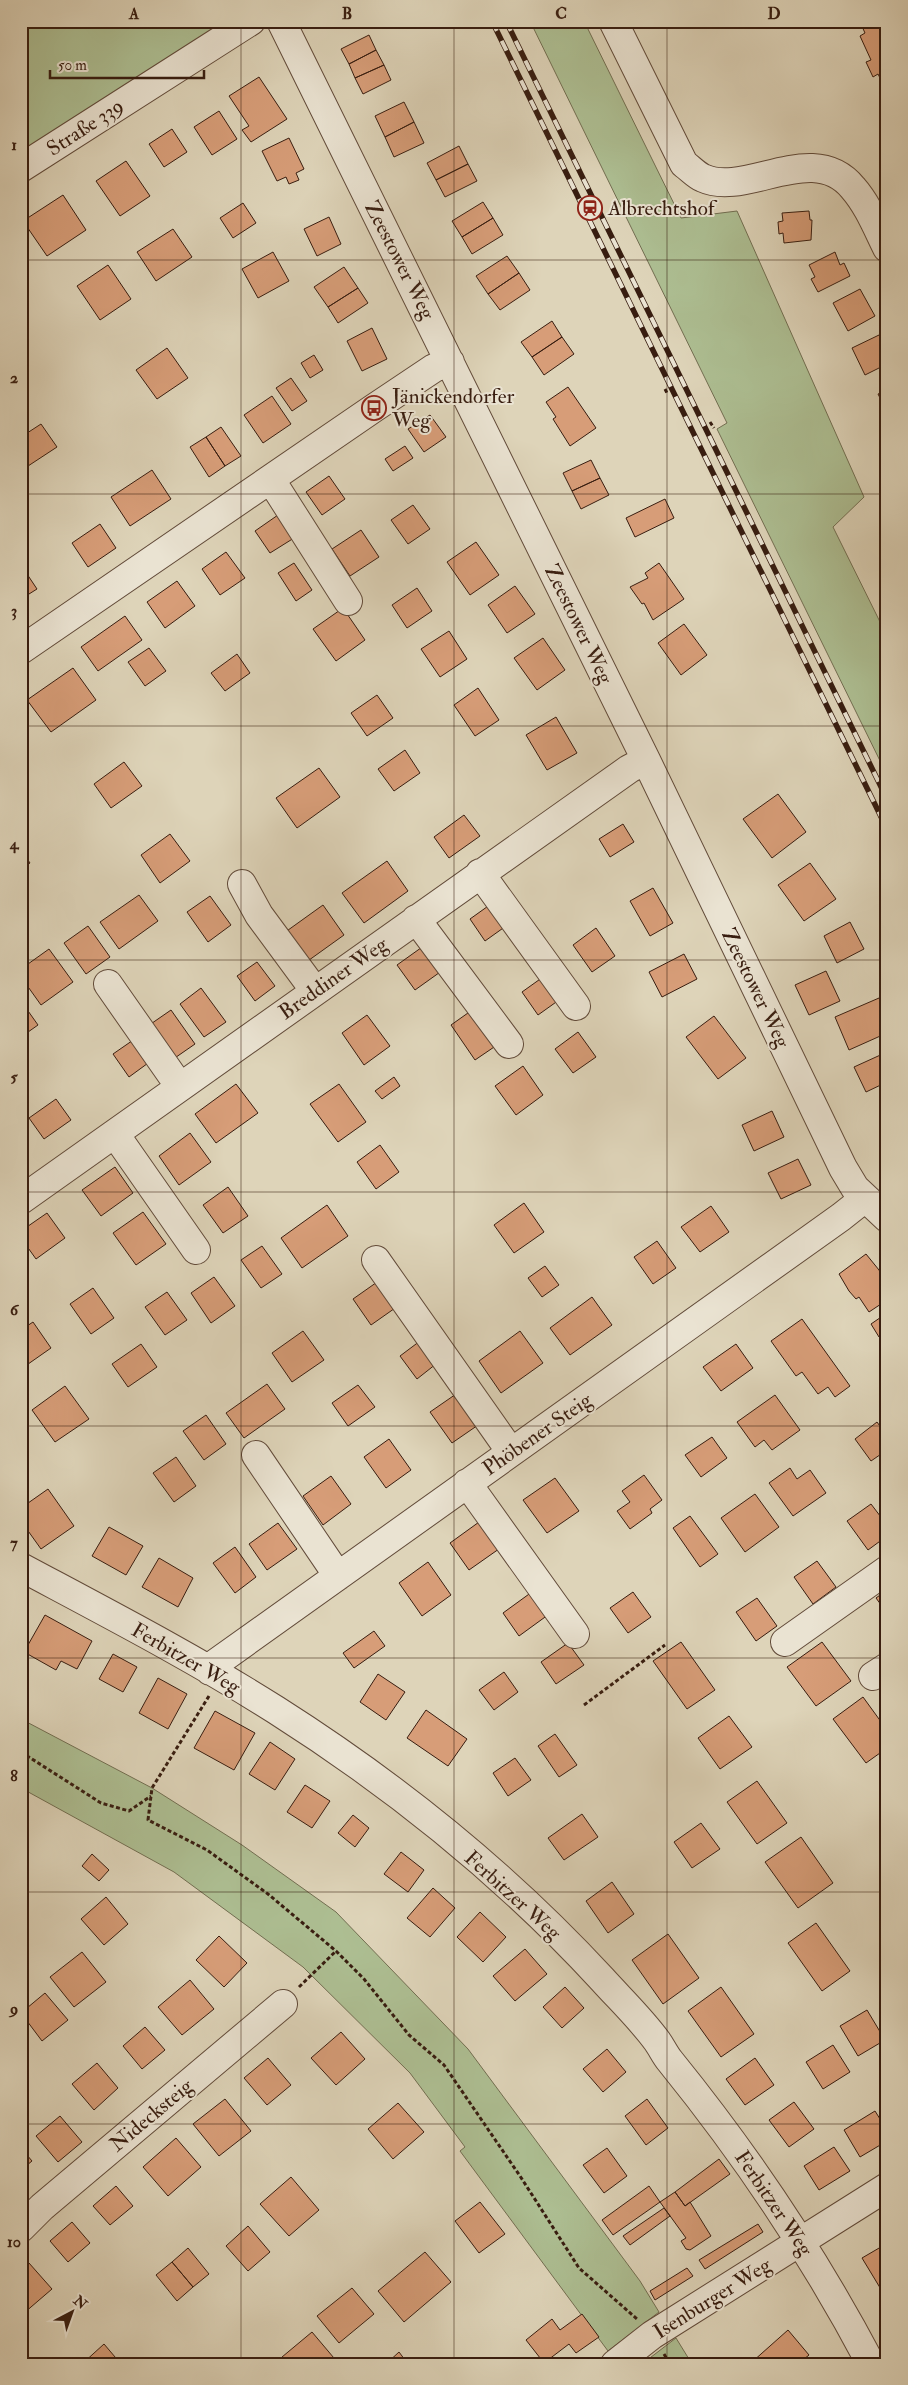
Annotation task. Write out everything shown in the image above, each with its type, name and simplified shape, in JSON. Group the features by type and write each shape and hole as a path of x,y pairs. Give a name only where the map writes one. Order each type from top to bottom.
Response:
{"street":[{"name":"Straße 339","path":"21,168 250,21"},
{"name":"Zeestower Weg","path":"281,21 646,760 843,1168 855,1188 887,1218"},
{"path":"613,21 684,164 703,178 727,182 791,169 817,168 838,175 852,186 863,202 887,248"},
{"path":"21,650 434,368 450,362"},
{"path":"271,480 348,601"},
{"name":"Breddiner Weg","path":"21,1200 480,873 629,769 646,760"},
{"path":"480,873 576,1006"},
{"path":"242,884 260,915 315,991"},
{"path":"416,919 509,1044"},
{"path":"108,984 180,1087"},
{"path":"115,1134 196,1250"},
{"name":"Phöbener Steig","path":"215,1674 216,1663 841,1218 865,1198"},
{"path":"376,1260 512,1452"},
{"path":"256,1455 338,1576"},
{"path":"467,1484 575,1634"},
{"name":"Ferbitzer Weg","path":"21,1567 215,1674 274,1709 329,1746 412,1806 545,1922 601,1978 656,2040 667,2058 704,2103 759,2177 801,2242 871,2364"},
{"path":"785,1642 887,1570"},
{"name":"Nidecksteig","path":"21,2228 42,2208 283,2004"},
{"name":"Isenburger Weg","path":"615,2364 652,2335 887,2187"}],"path":[{"path":"21,23 25,21"},
{"path":"710,422 714,428"},
{"path":"584,1705 665,1645"},
{"path":"215,1674 152,1788 148,1820 207,1850 268,1894 336,1951 364,1979 409,2035 444,2065 520,2176 579,2268 638,2319"},
{"path":"21,1752 102,1803 129,1811 152,1796"},
{"path":"283,2004 336,1951"}],"green space":[{"path":"21,21 229,21 21,156"},
{"path":"530,21 584,21 681,218 737,211 864,497 833,527 887,636 887,775 717,429 727,423"},
{"path":"21,1719 152,1788 242,1845 336,1912 468,2049 640,2281 659,2312 608,2351 460,2151 465,2147 410,2073 303,1967 174,1872 21,1788"},
{"path":"676,2338 692,2364 642,2364"}],"building":[{"path":"880,21 887,34 887,92 878,74 873,77 866,62 871,60 860,36 865,33 860,22"},
{"path":"369,35 376,50 349,64 341,49"},
{"path":"376,50 384,65 355,78 349,64"},
{"path":"384,65 391,80 363,94 355,78"},
{"path":"259,77 287,119 251,142 242,130 249,126 229,96"},
{"path":"404,102 414,122 385,137 375,116"},
{"path":"219,111 237,139 212,155 194,127"},
{"path":"414,122 424,143 394,157 385,137"},
{"path":"172,129 187,152 164,167 149,144"},
{"path":"289,138 304,169 296,173 299,180 289,184 286,177 277,181 262,151"},
{"path":"459,146 468,164 436,180 427,163"},
{"path":"126,161 150,196 120,216 96,181"},
{"path":"468,164 477,181 445,197 436,180"},
{"path":"63,195 86,230 47,256 23,221"},
{"path":"483,202 493,218 462,237 452,221"},
{"path":"243,203 256,223 233,238 220,218"},
{"path":"809,211 810,220 812,220 811,240 784,243 783,233 779,234 778,222 783,221 782,213"},
{"path":"329,217 341,244 317,256 304,229"},
{"path":"493,218 503,235 472,254 462,237"},
{"path":"173,229 192,257 156,281 137,252"},
{"path":"273,252 289,281 258,298 242,269"},
{"path":"835,252 840,265 844,263 850,276 818,292 811,279 815,277 809,265"},
{"path":"507,256 519,273 488,294 476,276"},
{"path":"108,265 131,299 100,320 77,286"},
{"path":"344,267 358,288 328,307 314,287"},
{"path":"519,273 530,290 500,310 488,294"},
{"path":"358,288 368,303 338,323 328,307"},
{"path":"860,289 875,316 848,331 833,303"},
{"path":"552,321 562,337 532,357 521,342"},
{"path":"372,328 387,359 362,371 347,341"},
{"path":"879,335 887,351 887,364 865,375 852,348"},
{"path":"562,337 574,354 544,375 532,357"},
{"path":"167,348 188,378 157,399 136,370"},
{"path":"314,355 323,370 310,378 301,363"},
{"path":"291,378 307,401 292,411 276,388"},
{"path":"568,387 596,428 570,446 553,419 556,417 546,402"},
{"path":"887,390 887,412 878,394"},
{"path":"272,396 291,424 263,443 244,415"},
{"path":"430,415 446,437 424,452 408,429"},
{"path":"41,424 57,447 25,468 21,463 21,437"},
{"path":"221,427 241,456 225,466 206,437"},
{"path":"206,437 225,466 209,477 190,447"},
{"path":"405,446 413,458 393,471 385,459"},
{"path":"591,460 600,478 572,491 563,473"},
{"path":"152,470 171,499 130,526 111,497"},
{"path":"329,476 345,499 322,515 306,492"},
{"path":"600,478 609,495 581,509 572,491"},
{"path":"665,499 674,518 635,537 626,518"},
{"path":"413,505 430,529 408,544 391,520"},
{"path":"278,515 294,538 270,553 255,531"},
{"path":"100,524 116,548 88,567 72,543"},
{"path":"361,530 379,557 350,576 332,549"},
{"path":"476,542 499,575 470,595 447,562"},
{"path":"226,552 245,578 220,595 202,569"},
{"path":"294,563 312,590 296,601 278,573"},
{"path":"659,563 684,599 653,620 644,603 642,604 630,587 648,578 645,573"},
{"path":"21,565 37,589 21,599"},
{"path":"177,581 195,606 165,628 147,602"},
{"path":"515,586 535,614 507,633 488,605"},
{"path":"417,588 432,611 407,628 392,605"},
{"path":"343,608 365,640 336,661 313,629"},
{"path":"125,616 142,640 98,671 81,647"},
{"path":"684,624 707,655 681,675 658,643"},
{"path":"449,631 467,659 440,677 421,649"},
{"path":"543,638 565,670 537,690 514,658"},
{"path":"149,648 166,671 145,686 128,662"},
{"path":"237,654 250,673 225,691 211,673"},
{"path":"73,668 96,700 51,732 27,700"},
{"path":"478,688 499,720 475,736 454,705"},
{"path":"377,695 393,718 367,736 351,713"},
{"path":"556,717 577,753 547,770 526,735"},
{"path":"405,750 420,773 394,791 378,769"},
{"path":"124,762 142,786 111,808 94,784"},
{"path":"319,768 340,797 297,828 276,798"},
{"path":"778,794 806,832 772,858 743,819"},
{"path":"464,815 480,836 449,858 434,837"},
{"path":"623,824 634,842 610,857 599,839"},
{"path":"170,834 190,861 160,883 141,855"},
{"path":"21,850 30,863 21,869"},
{"path":"387,861 408,891 364,923 342,893"},
{"path":"810,863 836,899 804,921 778,885"},
{"path":"653,888 673,923 650,936 630,901"},
{"path":"139,895 158,921 119,949 100,922"},
{"path":"210,896 231,925 208,942 187,912"},
{"path":"491,904 506,926 485,941 470,919"},
{"path":"323,905 344,935 298,968 277,938"},
{"path":"850,922 864,949 837,963 824,936"},
{"path":"88,926 110,957 86,974 64,943"},
{"path":"596,928 615,956 592,972 573,945"},
{"path":"425,945 443,970 415,990 397,965"},
{"path":"49,949 73,982 41,1005 21,977 21,969"},
{"path":"684,954 697,979 662,997 649,972"},
{"path":"257,962 275,986 255,1001 237,976"},
{"path":"826,971 840,1001 809,1015 795,985"},
{"path":"543,977 559,1000 538,1015 522,992"},
{"path":"201,988 226,1022 204,1037 180,1004"},
{"path":"879,998 887,1016 887,1033 849,1050 835,1017"},
{"path":"21,1001 38,1025 21,1037"},
{"path":"475,1008 500,1043 475,1060 451,1025"},
{"path":"171,1010 195,1044 169,1062 145,1028"},
{"path":"367,1015 390,1046 364,1065 342,1033"},
{"path":"714,1016 746,1058 718,1079 686,1037"},
{"path":"578,1032 596,1057 573,1073 555,1049"},
{"path":"139,1036 155,1058 129,1077 113,1054"},
{"path":"887,1052 887,1082 866,1092 854,1067"},
{"path":"523,1066 543,1095 516,1115 495,1086"},
{"path":"394,1077 400,1086 382,1099 375,1091"},
{"path":"236,1084 258,1113 216,1143 195,1114"},
{"path":"339,1084 366,1122 338,1142 310,1104"},
{"path":"56,1099 71,1120 44,1139 29,1118"},
{"path":"772,1111 784,1137 754,1151 742,1125"},
{"path":"190,1133 211,1162 179,1185 159,1156"},
{"path":"380,1145 399,1172 376,1189 357,1162"},
{"path":"798,1159 811,1185 781,1199 768,1173"},
{"path":"115,1167 133,1193 101,1216 82,1190"},
{"path":"228,1187 248,1216 223,1233 203,1205"},
{"path":"524,1203 544,1232 514,1253 494,1225"},
{"path":"327,1205 348,1236 302,1268 281,1238"},
{"path":"711,1206 729,1232 700,1252 681,1227"},
{"path":"143,1212 166,1244 136,1265 113,1233"},
{"path":"47,1213 65,1238 36,1259 21,1238 21,1231"},
{"path":"657,1241 676,1268 653,1284 634,1257"},
{"path":"262,1246 282,1274 261,1288 241,1260"},
{"path":"866,1254 879,1270 884,1279 881,1281 887,1288 887,1300 869,1312 859,1297 856,1299 849,1291 839,1274"},
{"path":"545,1266 559,1285 542,1297 528,1278"},
{"path":"214,1277 235,1306 211,1323 191,1293"},
{"path":"380,1280 398,1306 371,1325 353,1299"},
{"path":"93,1288 114,1318 91,1334 70,1304"},
{"path":"167,1292 187,1320 165,1335 145,1307"},
{"path":"592,1297 612,1325 570,1355 550,1328"},
{"path":"887,1313 887,1339 883,1334 879,1337 871,1324"},
{"path":"802,1319 850,1386 835,1397 828,1387 818,1394 802,1372 796,1376 771,1341"},
{"path":"33,1322 51,1348 21,1369 21,1330"},
{"path":"303,1331 324,1360 292,1382 272,1353"},
{"path":"520,1331 543,1363 501,1393 479,1361"},
{"path":"424,1338 441,1360 417,1379 400,1356"},
{"path":"141,1344 157,1367 128,1387 112,1364"},
{"path":"736,1344 753,1368 721,1391 703,1367"},
{"path":"267,1384 285,1409 244,1438 226,1413"},
{"path":"358,1385 375,1407 348,1426 332,1403"},
{"path":"65,1386 89,1419 55,1442 32,1410"},
{"path":"459,1392 481,1423 452,1443 430,1412"},
{"path":"775,1395 800,1430 772,1450 764,1440 755,1447 737,1422"},
{"path":"206,1415 226,1444 204,1460 183,1431"},
{"path":"877,1422 887,1436 887,1450 871,1461 855,1439"},
{"path":"712,1437 727,1458 701,1477 685,1455"},
{"path":"389,1439 411,1470 386,1488 364,1457"},
{"path":"176,1457 196,1486 174,1502 153,1473"},
{"path":"790,1468 797,1479 810,1470 826,1493 793,1516 769,1483"},
{"path":"644,1475 662,1500 650,1509 652,1513 630,1529 617,1511 630,1502 622,1491"},
{"path":"331,1476 351,1504 323,1525 303,1496"},
{"path":"555,1478 579,1511 547,1533 523,1500"},
{"path":"48,1489 74,1526 41,1549 21,1521 21,1508"},
{"path":"755,1494 779,1527 745,1552 721,1518"},
{"path":"871,1504 887,1525 887,1536 868,1550 847,1521"},
{"path":"690,1516 718,1554 700,1567 673,1528"},
{"path":"486,1517 506,1544 469,1570 450,1543"},
{"path":"278,1523 297,1549 267,1570 249,1544"},
{"path":"109,1527 143,1546 126,1575 92,1556"},
{"path":"235,1547 256,1577 235,1593 213,1563"},
{"path":"159,1558 193,1578 178,1607 142,1587"},
{"path":"817,1561 836,1587 813,1604 794,1577"},
{"path":"428,1562 451,1595 422,1616 399,1583"},
{"path":"536,1589 552,1612 519,1636 503,1613"},
{"path":"887,1590 887,1613 876,1598"},
{"path":"633,1592 651,1617 628,1633 610,1608"},
{"path":"757,1598 777,1626 756,1641 736,1612"},
{"path":"45,1615 92,1641 77,1669 61,1661 56,1670 24,1652"},
{"path":"374,1631 385,1646 354,1668 343,1653"},
{"path":"681,1642 715,1690 687,1709 653,1661"},
{"path":"822,1642 851,1681 816,1706 787,1667"},
{"path":"568,1643 584,1665 556,1684 541,1662"},
{"path":"113,1654 137,1667 123,1692 99,1679"},
{"path":"504,1672 518,1692 494,1710 479,1690"},
{"path":"378,1674 405,1692 386,1720 360,1702"},
{"path":"158,1678 187,1694 168,1729 139,1713"},
{"path":"863,1697 887,1730 887,1748 866,1763 833,1719"},
{"path":"426,1710 467,1739 448,1766 407,1738"},
{"path":"215,1711 255,1733 234,1770 194,1748"},
{"path":"729,1716 752,1747 720,1769 698,1738"},
{"path":"555,1734 577,1765 559,1777 538,1746"},
{"path":"270,1742 295,1759 275,1790 249,1774"},
{"path":"515,1758 531,1780 508,1796 493,1773"},
{"path":"757,1781 787,1823 757,1844 727,1802"},
{"path":"305,1785 330,1801 312,1828 287,1812"},
{"path":"582,1814 598,1837 564,1860 548,1838"},
{"path":"353,1815 369,1828 355,1847 338,1833"},
{"path":"701,1823 720,1849 692,1868 674,1842"},
{"path":"801,1837 833,1883 798,1908 765,1862"},
{"path":"401,1852 424,1870 408,1892 384,1874"},
{"path":"92,1854 109,1870 99,1881 82,1866"},
{"path":"612,1882 634,1914 608,1933 586,1901"},
{"path":"433,1888 455,1908 430,1937 407,1918"},
{"path":"106,1897 128,1924 104,1945 81,1919"},
{"path":"480,1912 506,1937 483,1962 457,1937"},
{"path":"816,1923 850,1971 822,1991 788,1943"},
{"path":"668,1934 699,1978 663,2004 632,1960"},
{"path":"219,1936 247,1963 224,1987 196,1960"},
{"path":"525,1949 547,1974 515,2001 493,1976"},
{"path":"82,1952 106,1982 74,2007 50,1977"},
{"path":"190,1980 214,2009 182,2035 158,2007"},
{"path":"565,1987 584,2008 562,2028 543,2007"},
{"path":"721,1987 754,2034 721,2057 688,2011"},
{"path":"45,1993 68,2020 42,2041 21,2013"},
{"path":"867,2010 885,2040 858,2056 840,2026"},
{"path":"145,2027 165,2050 142,2069 123,2046"},
{"path":"341,2032 365,2059 336,2085 311,2058"},
{"path":"833,2045 850,2072 823,2089 806,2062"},
{"path":"607,2049 626,2072 603,2092 583,2069"},
{"path":"268,2058 291,2085 267,2105 244,2078"},
{"path":"755,2058 774,2085 745,2105 726,2079"},
{"path":"97,2063 118,2088 94,2110 72,2084"},
{"path":"225,2099 251,2131 219,2156 193,2124"},
{"path":"647,2099 668,2128 646,2145 625,2116"},
{"path":"794,2102 814,2129 789,2147 769,2120"},
{"path":"398,2103 424,2132 393,2159 368,2129"},
{"path":"875,2111 887,2130 887,2141 860,2157 844,2130"},
{"path":"60,2116 82,2142 58,2162 36,2136"},
{"path":"176,2138 201,2167 168,2196 143,2167"},
{"path":"834,2147 850,2171 819,2190 804,2166"},
{"path":"21,2148 32,2161 21,2170"},
{"path":"607,2148 627,2176 604,2193 583,2165"},
{"path":"719,2159 730,2174 685,2206 675,2192"},
{"path":"291,2177 319,2210 289,2236 260,2204"},
{"path":"116,2186 133,2206 110,2225 93,2206"},
{"path":"649,2186 660,2202 613,2235 602,2220"},
{"path":"675,2192 685,2206 690,2202 711,2236 690,2250 686,2249 681,2241 686,2238 660,2202"},
{"path":"480,2202 505,2234 479,2253 455,2221"},
{"path":"664,2208 670,2216 630,2245 623,2236"},
{"path":"72,2222 90,2243 68,2262 50,2241"},
{"path":"758,2224 763,2232 705,2269 699,2260"},
{"path":"248,2226 270,2252 248,2271 226,2246"},
{"path":"886,2244 887,2289 882,2291 862,2258"},
{"path":"188,2248 209,2274 193,2287 172,2262"},
{"path":"425,2252 451,2282 404,2322 378,2291"},
{"path":"172,2262 193,2287 177,2301 156,2275"},
{"path":"29,2263 52,2289 24,2313 21,2310 21,2270"},
{"path":"687,2268 693,2276 655,2300 650,2291"},
{"path":"352,2288 374,2314 339,2343 317,2316"},
{"path":"582,2314 599,2337 576,2353 569,2344 544,2363 526,2340 552,2319 560,2330"},
{"path":"788,2330 809,2355 798,2364 753,2364 752,2362"},
{"path":"312,2332 339,2364 288,2364 282,2357"},
{"path":"104,2344 121,2364 82,2364"},
{"path":"399,2352 408,2364 386,2364"}],"railway":[{"path":"492,21 887,829"},
{"path":"506,21 887,799"}],"place":[{"name":"Albrechtshof","path":"590,208"},
{"name":"Jänickendorfer Weg","path":"374,408"}]}
